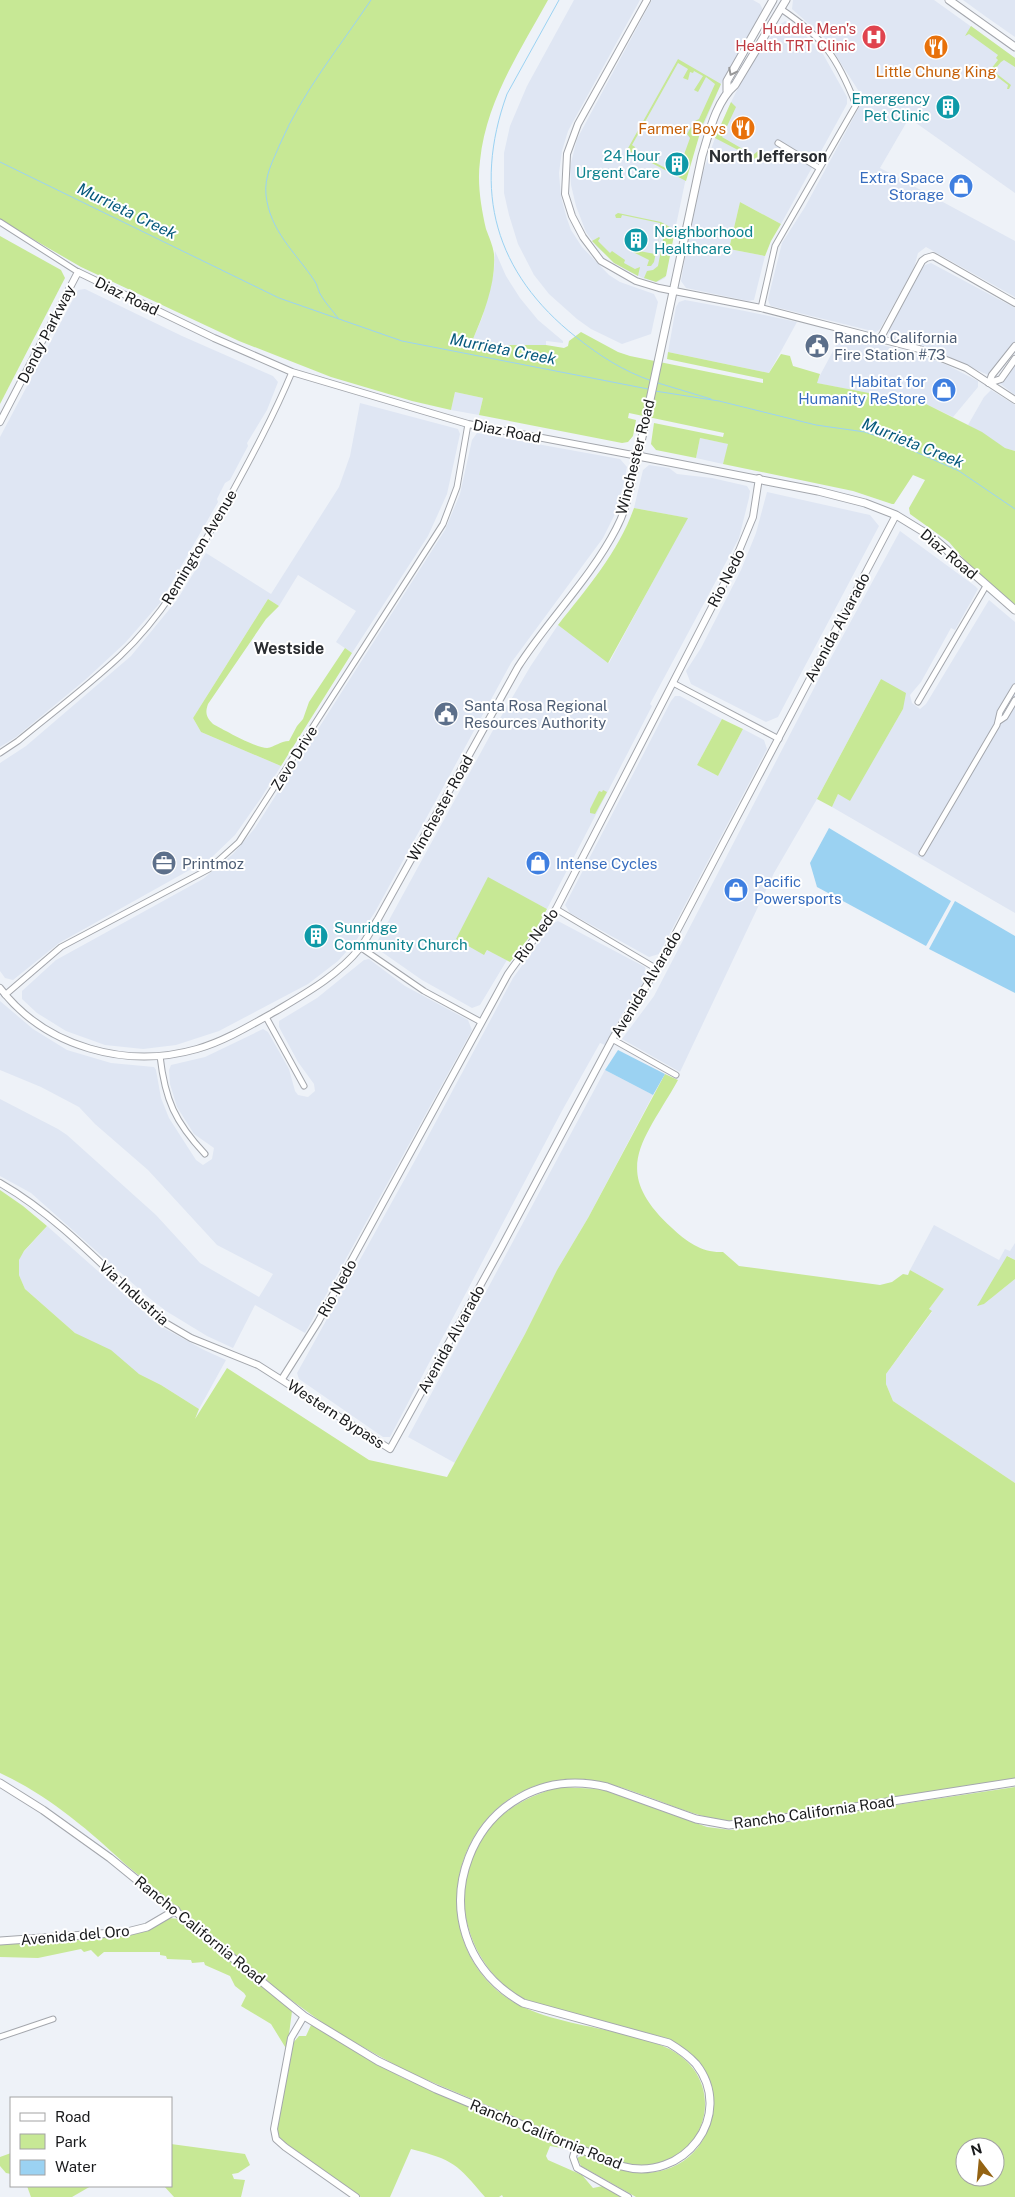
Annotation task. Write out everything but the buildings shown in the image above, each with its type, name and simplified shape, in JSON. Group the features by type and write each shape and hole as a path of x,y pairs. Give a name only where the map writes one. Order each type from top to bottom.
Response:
{"main road":[{"name":"Winchester Road","path":"727,91 735,85 786,0"},
{"path":"949,0 1015,47"},
{"name":"Winchester Road","path":"638,456 702,156 727,91 728,81 769,1"},
{"name":"Diaz Road","path":"638,456 759,478 865,503 896,515 932,537 1015,610"},
{"name":"Rancho California Road","path":"0,1783 80,1836 176,1910 304,2016 354,2048 407,2076 576,2147 628,2168 650,2169 670,2164 687,2153 700,2137 708,2117 705,2080 696,2065 681,2050 669,2043 523,2003 505,1992 488,1975 474,1955 464,1931 460,1890 467,1858 489,1823 498,1813 520,1798 543,1788 582,1783 621,1791 696,1819 718,1824 741,1824 1015,1782"},
{"name":"Avenida del Oro","path":"0,1941 138,1930 147,1927 176,1910"}],"street":[{"path":"647,0 572,139 567,154 565,194 572,216 583,238 601,262 638,282 673,291 761,308 919,349 964,368 1015,400"},
{"path":"761,308 776,246 856,105 830,50 806,26 781,9"},
{"path":"778,143 819,168"},
{"name":"Diaz Road","path":"0,222 78,272 214,338 292,372 468,424 638,456"},
{"path":"880,339 922,261 926,258 934,256 1015,303"},
{"name":"Dendy Parkway","path":"0,422 78,272"},
{"path":"989,383 992,375 1015,346"},
{"path":"989,383 1002,379 1015,359"},
{"name":"Remington Avenue","path":"0,753 18,741 121,656 158,614 180,583 219,516 279,405 292,372"},
{"name":"Zevo Drive","path":"6,995 61,947 209,868 239,842 443,524 457,487 468,424"},
{"name":"Winchester Road","path":"0,988 33,1020 74,1043 114,1055 150,1058 182,1053 212,1044 266,1017 315,988 333,974 360,947 380,916 518,667 538,637 608,544 619,523 628,498 638,456"},
{"name":"Rio Nedo","path":"282,1379 318,1322 508,974 556,909 743,545 753,517 759,478"},
{"name":"Avenida Alvarado","path":"390,1449 505,1240 612,1039 657,969 896,515"},
{"path":"918,702 986,586"},
{"path":"673,683 779,739"},
{"path":"922,853 998,721 1000,712 1015,687"},
{"path":"998,721 1005,717 1015,700"},
{"path":"556,909 657,969"},
{"path":"360,947 424,991 482,1022"},
{"path":"266,1017 304,1086"},
{"path":"612,1039 676,1075"},
{"path":"160,1056 163,1083 168,1102 177,1121 205,1154"},
{"name":"Via Industria","path":"0,1184 18,1194 48,1217 162,1321 191,1338 258,1365 282,1379"},
{"name":"Western Bypass","path":"282,1379 390,1449"},
{"path":"304,2016 291,2038 274,2129 275,2135 285,2147 356,2197"},
{"path":"0,2037 53,2019"},
{"path":"576,2147 573,2157 577,2168 628,2197"}],"shaded area":[{"path":"574,0 640,0 568,131 562,151 559,173 561,197 567,219 571,230 582,247 609,275 620,282 654,294 658,302 651,334 622,344 591,329 577,319 549,294 534,275 518,244 504,193 504,153 510,126 527,86"},
{"path":"652,0 753,0 760,4 763,10 721,84 698,139 688,168 665,278 657,282 645,279 624,269 597,247 586,232 576,206 571,185 570,167 577,139"},
{"path":"793,0 934,0 1015,58 1015,193 909,118 880,168 1015,241 1015,297 926,247 918,253 914,268 880,329 876,332 771,306 768,299 782,243 805,207 862,102 860,93 824,37 792,9"},
{"path":"963,0 1015,0 1015,37 985,16"},
{"path":"785,21 803,33 823,54 847,97 847,104 781,224 740,202 729,249 765,256 754,300 748,301 686,288 681,281 689,236 702,175 715,138 747,71 778,26"},
{"path":"495,251 506,276 520,298 538,320 563,343 546,341 546,345 503,345 473,339 482,318 489,293 494,271"},
{"path":"931,263 1015,308 1015,344 988,375 937,352 889,336 889,330 922,269 925,265"},
{"path":"85,289 182,336 273,376 278,382 267,410 247,443 248,446 230,480 225,483 217,499 218,502 160,603 125,643 85,680 16,737 0,747 0,437 78,290"},
{"path":"685,300 797,322 769,373 668,352 676,307 679,302"},
{"path":"842,334 926,357 947,365 978,381 978,387 953,417 926,404 816,383"},
{"path":"1015,359 1015,395 998,382"},
{"path":"991,390 1015,405 1015,451 1005,448 968,425 984,397"},
{"path":"455,392 483,398 479,415 451,410"},
{"path":"360,403 458,429 460,434 447,494 428,536 352,653 336,642 356,611 298,575 279,606 268,599 193,718 201,732 281,766 261,798 235,835 211,858 59,943 13,980 5,978 0,971 0,763 26,746 131,656 177,600 206,553 271,594 339,487 350,456"},
{"path":"477,433 620,459 627,467 623,486 615,514 603,538 511,663 375,912 355,942 338,961 308,984 219,1031 176,1045 143,1049 105,1045 66,1031 37,1013 22,999 22,991 56,960 203,879 233,854 255,828 445,530 460,494 472,440"},
{"path":"700,438 729,444 723,464 696,458"},
{"path":"649,465 669,468 677,474 712,478 747,486 750,491 749,498 739,538 650,704 652,706 547,909 488,878 485,954 487,950 507,960 480,1005 472,1008 422,980 379,950 377,942 492,732 530,667 558,625 609,663 687,518 634,508 643,470"},
{"path":"767,492 870,515 879,526 778,717 766,722 691,684 686,671 701,648 741,570 756,533"},
{"path":"900,531 978,589 955,630 951,628 921,682 910,695 912,703 920,709 926,704 989,600 1015,622 1015,913 832,807 838,794 850,800 903,709 903,701 881,679 817,799 774,873 680,1072 622,1039 654,996 825,667"},
{"path":"675,696 680,696 722,719 697,765 718,776 743,729 764,740 767,749 659,954 649,957 570,913 565,905"},
{"path":"558,921 645,967 647,977 622,1014 605,1045 600,1043 563,1109 390,1437 383,1437 299,1379 297,1373 418,1155 513,978 553,923"},
{"path":"369,959 405,986 468,1020 472,1030 305,1333 255,1305 233,1348 207,1336 166,1311 148,1297 31,1193 0,1176 0,1099 67,1135 156,1215 200,1263 259,1297 273,1274 217,1245 148,1170 95,1124 79,1107 41,1087 0,1070 0,1001 33,1029 67,1050 111,1063 154,1067 161,1098 169,1118 196,1160 203,1165 212,1159 214,1148 194,1134 177,1107 170,1084 169,1070 171,1065 205,1057 263,1029 268,1032 289,1069 295,1091 298,1095 308,1097 315,1091 314,1084 298,1062 279,1027 279,1021 317,998 364,960"},
{"path":"605,1070 653,1095 588,1218 557,1270 525,1334 455,1463 408,1437"},
{"path":"934,1225 999,1260 1005,1249 1010,1251 1015,1243 1015,1260 1008,1256 984,1304 1015,1279 1015,1483 893,1401 886,1384 886,1374 932,1312 929,1309 944,1289 910,1270"},
{"path":"47,1226 160,1326 226,1360 199,1409 161,1385 139,1374 75,1333 25,1289 19,1275 19,1260 21,1255"}],"green space":[{"path":"0,0 548,0 506,77 489,118 483,139 479,186 486,229 493,251 494,265 488,298 473,339 503,345 546,345 564,348 568,346 569,341 581,332 618,352 630,356 763,383 763,379 667,359 668,352 769,373 781,354 790,356 793,366 820,374 817,383 926,404 982,432 1005,448 1015,451 1015,607 974,571 949,542 910,514 909,508 925,480 913,475 894,504 892,504 853,491 723,464 728,444 700,438 696,458 656,450 651,444 654,423 723,437 724,433 629,413 628,418 636,420 633,436 628,442 622,443 479,415 483,398 455,392 451,410 412,401 331,377 239,341 81,267 0,220"},
{"path":"971,26 1015,58 1015,67 1004,60 995,69 997,74 1011,85 1009,89 1007,89 1008,85 991,72 987,74 998,60 996,58 998,55 969,34 965,36"},
{"path":"678,59 721,84 703,124 695,121 699,119 715,84 706,77 698,92 694,90 703,76 694,71 693,73 690,72 688,80 683,78 688,69 678,63 632,145 635,147 633,151 677,174 690,138 687,134 691,127 699,130 700,133 686,181 627,150"},
{"path":"731,102 736,107 722,137 753,155 758,151 763,153 759,161 715,138"},
{"path":"740,202 781,224 765,256 729,249"},
{"path":"618,213 661,222 675,230 666,276 656,282 644,278 647,271 653,270 658,266 665,229 660,227 660,223 622,215 621,218 616,218 615,215"},
{"path":"660,233 654,262 651,266 647,266 649,260 633,252 634,250 655,254"},
{"path":"0,236 61,270 65,278 0,404"},
{"path":"599,237 598,241 610,253 612,251 625,260 624,263 635,269 640,267 638,276 614,263 592,241"},
{"path":"634,508 688,518 608,663 558,625 591,584 611,555"},
{"path":"268,599 279,606 266,619 208,704 207,715 213,724 262,747 267,748 289,741 303,719 309,702 345,648 352,653 281,766 201,732 193,718"},
{"path":"881,679 906,693 903,709 850,801 838,794 832,807 817,799"},
{"path":"722,719 743,729 718,776 697,765"},
{"path":"603,790 607,792 595,814 590,813 590,809 599,791 602,792"},
{"path":"488,877 547,909 537,927 510,962 487,950 484,955 456,939"},
{"path":"665,1074 678,1080 645,1138 639,1155 637,1172 642,1189 653,1207 683,1238 702,1249 723,1252 739,1266 880,1285 892,1282 903,1274 908,1275 910,1270 944,1289 929,1309 932,1311 886,1374 886,1384 893,1401 1015,1483 1015,1778 881,1800 730,1821 686,1811 600,1782 578,1780 555,1781 520,1793 492,1813 472,1840 460,1871 457,1905 463,1938 478,1969 503,1995 514,2003 540,2014 568,2022 658,2044 684,2059 699,2079 705,2101 702,2124 691,2143 673,2158 649,2165 621,2162 408,2072 334,2031 287,1997 66,1814 34,1791 0,1773 0,1190 47,1226 24,1251 19,1260 19,1275 25,1289 75,1333 111,1350 139,1374 161,1385 199,1409 195,1419 227,1368 369,1460 447,1477 525,1334 557,1270 588,1218"},
{"path":"1007,1256 1015,1260 1015,1279 984,1304 977,1306"},
{"path":"558,1787 601,1789 707,1827 731,1830 1015,1787 1015,2197 636,2197 581,2166 577,2158 583,2155 619,2169 634,2172 641,2173 668,2169 689,2157 703,2139 711,2118 711,2095 703,2073 689,2053 666,2038 533,2003 517,1995 497,1978 481,1957 470,1934 465,1909 465,1884 471,1859 483,1836 501,1816 535,1795"},
{"path":"169,1918 179,1919 292,2011 287,2050 271,2024 241,2006 246,1996 235,1986 230,1976 205,1965 204,1962 192,1963 191,1960 167,1959 166,1956 160,1955 160,1952 104,1952 98,1957 91,1950 84,1952 81,1949 38,1958 0,1957 0,1944 27,1942 40,1944 58,1939 132,1934"},
{"path":"311,2025 401,2077 567,2147 567,2149 550,2146 546,2156 548,2160 582,2175 593,2188 603,2186 621,2197 503,2197 502,2195 499,2197 485,2197 468,2177 454,2165 437,2156 411,2149 390,2197 361,2197 288,2147 278,2137 276,2129 293,2043 299,2036 306,2036"},
{"path":"172,2144 245,2154 250,2165 238,2173 232,2174 234,2179 245,2180 241,2197 174,2197 165,2187 172,2187"},
{"path":"10,2153 10,2174 6,2173 0,2166 0,2157"},
{"path":"27,2187 89,2187 72,2197 31,2197"}],"water":[{"path":"829,828 951,901 926,946 817,887 810,863"},
{"path":"955,901 1015,936 1015,993 929,949"},
{"path":"618,1050 665,1074 653,1095 605,1070"}],"waterway":[{"path":"338,318 326,303 314,280 278,230 268,208 266,181 280,144 299,106 371,0"},
{"path":"559,0 507,94 497,130 492,164 492,197 498,228 509,258 526,286 548,312 576,337 603,357 631,373 652,381"},
{"name":"Murrieta Creek","path":"0,162 279,298 402,341 648,389"},
{"path":"658,383 711,399"},
{"name":"Murrieta Creek","path":"655,391 719,401 816,425 865,432 891,441 959,471 1015,509"}],"place":[{"name":"Huddle Men's Health TRT Clinic","path":"874,37"},
{"name":"Little Chung King","path":"936,47"},
{"name":"Emergency Pet Clinic","path":"948,107"},
{"name":"Farmer Boys","path":"743,128"},
{"name":"24 Hour Urgent Care","path":"677,164"},
{"name":"Extra Space Storage","path":"961,186"},
{"name":"Neighborhood Healthcare","path":"636,240"},
{"name":"Rancho California Fire Station #73","path":"817,346"},
{"name":"Habitat for Humanity ReStore","path":"944,390"},
{"name":"Santa Rosa Regional Resources Authority","path":"446,714"},
{"name":"Printmoz","path":"164,863"},
{"name":"Intense Cycles","path":"538,863"},
{"name":"Pacific Powersports","path":"736,890"},
{"name":"Sunridge Community Church","path":"316,936"}],"district":[{"name":"North Jefferson","path":"768,156"},
{"name":"Westside","path":"289,648"}]}
